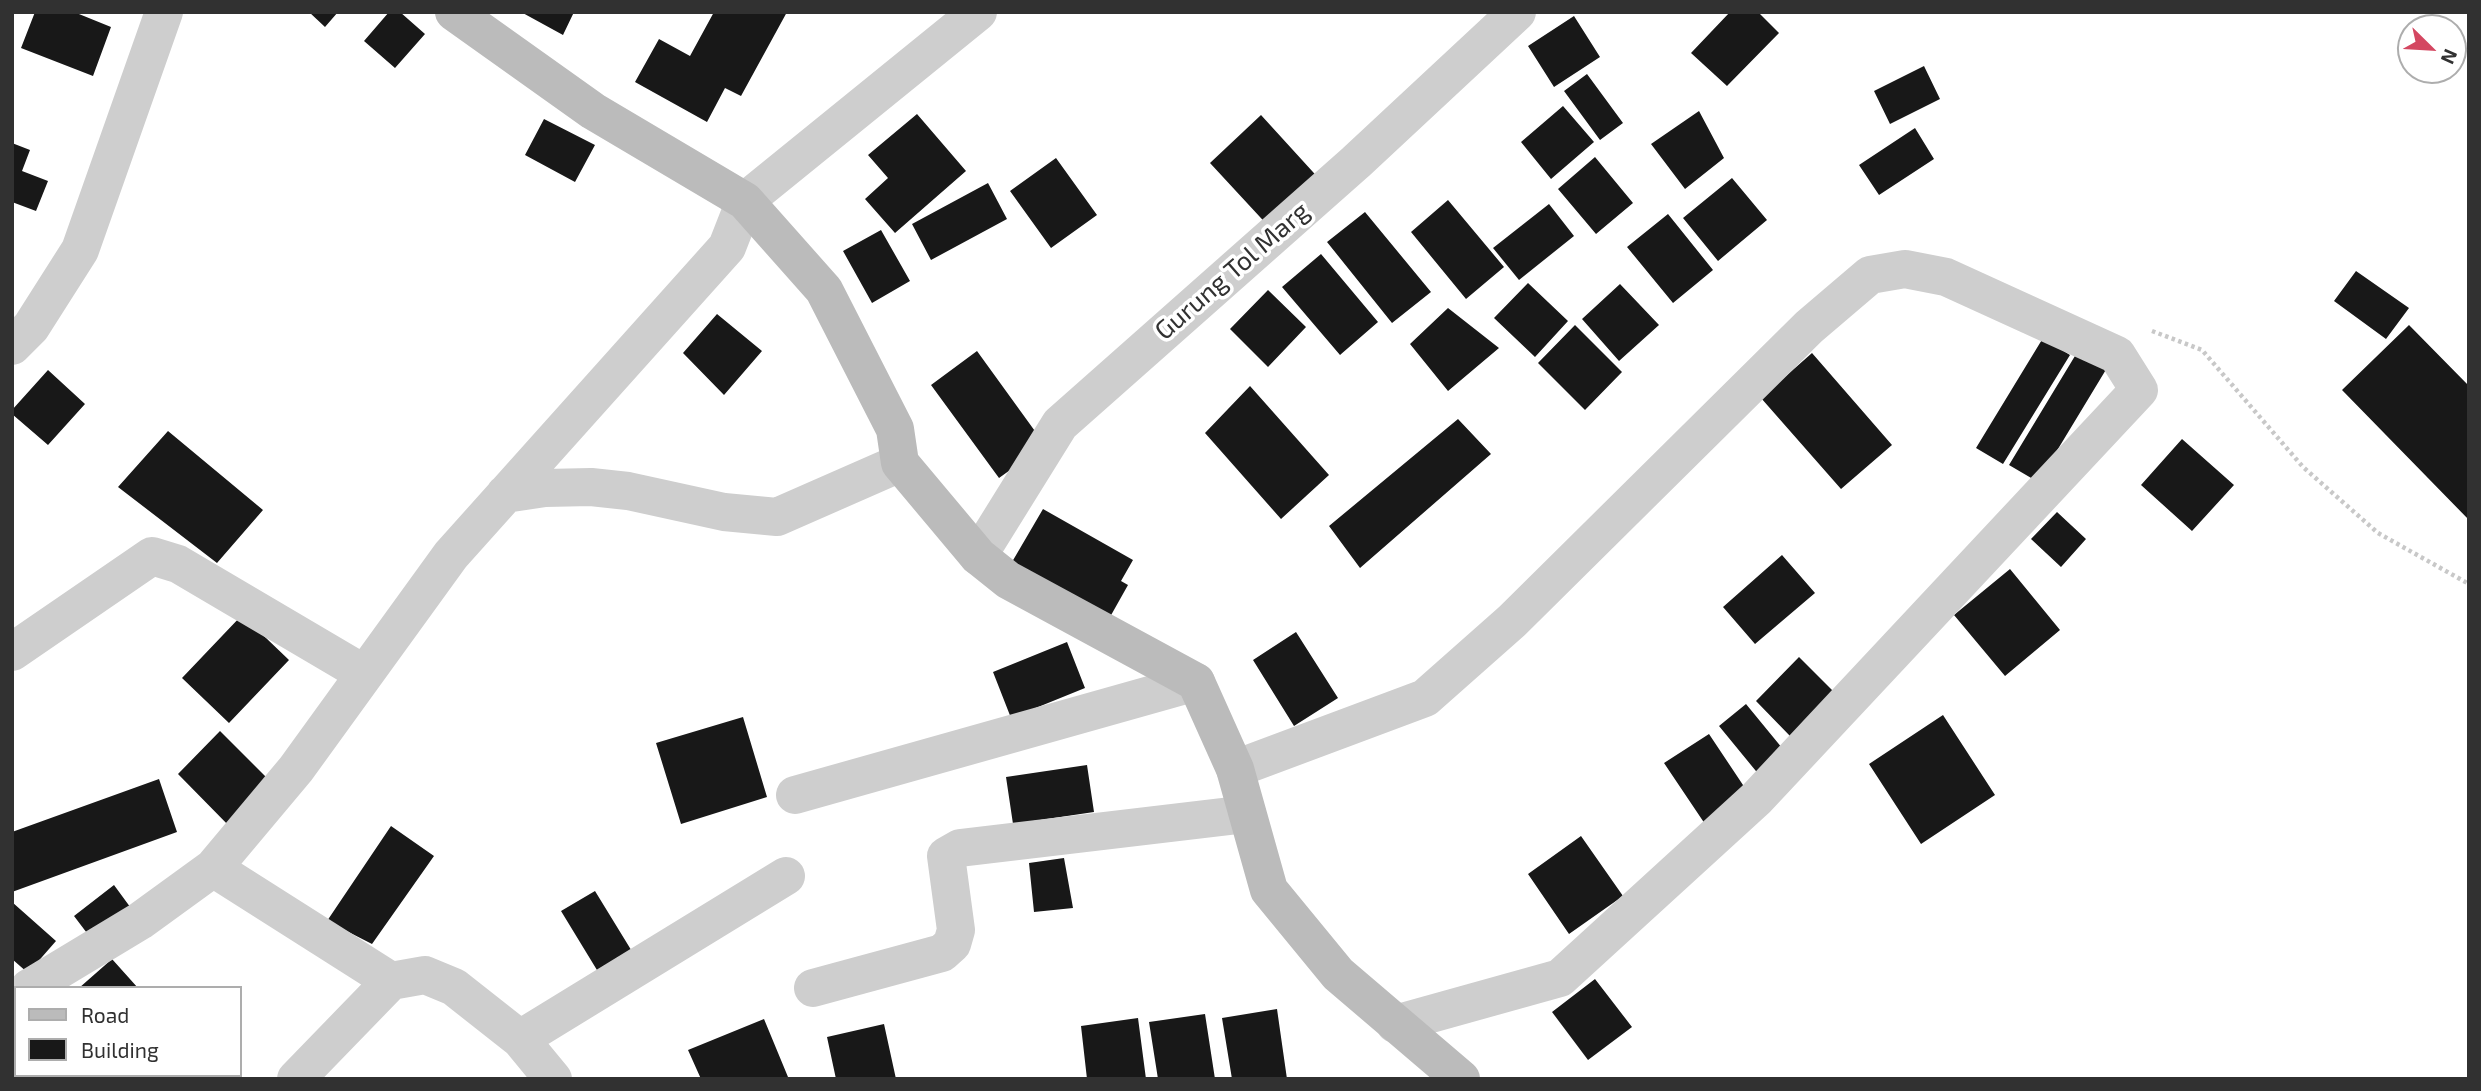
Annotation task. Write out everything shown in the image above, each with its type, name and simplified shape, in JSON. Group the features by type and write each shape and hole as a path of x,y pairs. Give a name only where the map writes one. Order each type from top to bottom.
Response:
{"main road":[{"path":"454,12 593,111 745,201 824,290 895,429 900,463 978,556 1008,580 1196,681 1235,769 1269,890 1338,974 1461,1079"}],"street":[{"path":"12,346 31,327 80,250 164,12"},
{"path":"32,986 140,921 213,868 296,769 451,555 727,247 745,201 978,12"},
{"name":"Gurung Tol Marg","path":"978,556 1059,424 1356,162 1517,12"},
{"path":"1235,769 1425,698 1512,621 1809,327 1870,275 1905,269 1946,276 2118,355 2138,390 1746,808 1560,978 1395,1024"},
{"path":"505,494 545,488 591,487 628,491 724,512 777,517 900,463"},
{"path":"12,652 152,556 178,564 363,673"},
{"path":"794,794 1196,681"},
{"path":"813,988 942,953 952,944 956,930 946,856 960,848 1247,814"},
{"path":"213,868 391,981"},
{"path":"520,1039 786,876"},
{"path":"296,1079 391,981 425,975 454,987 520,1039 553,1079"}],"path":[{"path":"2144,327 2202,350 2303,467 2378,533 2469,584"}],"building":[{"path":"35,12 74,12 111,27 93,76 21,48"},
{"path":"309,12 338,12 325,27"},
{"path":"389,12 400,12 425,34 395,68 364,41"},
{"path":"521,12 574,12 563,35"},
{"path":"714,12 787,12 741,96 725,88 707,122 635,82 659,39 690,56"},
{"path":"1730,12 1758,12 1779,33 1727,86 1691,53"},
{"path":"1574,16 1600,57 1554,87 1528,46"},
{"path":"1924,66 1940,99 1890,124 1874,91"},
{"path":"1587,74 1623,123 1600,140 1564,91"},
{"path":"1563,106 1594,142 1551,179 1521,142"},
{"path":"1699,111 1724,158 1685,189 1651,144"},
{"path":"917,114 966,171 895,233 865,199 888,178 868,155"},
{"path":"1261,115 1323,183 1272,230 1210,163"},
{"path":"544,119 595,145 575,182 525,155"},
{"path":"1915,128 1934,159 1879,195 1859,165"},
{"path":"12,143 30,150 22,171 48,181 36,211 12,202"},
{"path":"1595,157 1633,203 1596,234 1558,189"},
{"path":"1056,158 1097,215 1051,248 1010,191"},
{"path":"1732,178 1767,220 1718,261 1683,218"},
{"path":"988,183 1007,219 931,260 912,224"},
{"path":"1448,200 1504,267 1466,299 1411,232"},
{"path":"1549,204 1574,236 1519,280 1493,248"},
{"path":"1365,212 1431,292 1392,323 1327,242"},
{"path":"1668,214 1713,270 1673,303 1627,247"},
{"path":"881,230 910,281 872,303 843,251"},
{"path":"1321,254 1378,322 1340,355 1282,287"},
{"path":"2356,271 2409,308 2386,339 2334,301"},
{"path":"1528,283 1568,321 1535,357 1494,318"},
{"path":"1620,284 1659,325 1619,361 1582,319"},
{"path":"1268,290 1306,327 1268,367 1230,329"},
{"path":"1448,308 1499,348 1448,391 1410,344"},
{"path":"717,314 762,351 724,395 683,353"},
{"path":"1575,325 1622,372 1585,410 1538,363"},
{"path":"2409,325 2469,386 2469,520 2342,390"},
{"path":"2043,338 2070,355 2003,464 1976,448"},
{"path":"2081,346 2110,363 2038,482 2009,465"},
{"path":"977,351 1045,445 999,478 931,385"},
{"path":"1812,353 1892,445 1841,489 1761,398"},
{"path":"48,370 85,404 48,445 12,414 12,410"},
{"path":"1250,386 1329,475 1281,519 1205,433"},
{"path":"1458,419 1491,454 1360,568 1329,526"},
{"path":"168,431 263,510 217,563 118,487"},
{"path":"2182,439 2234,485 2192,531 2141,485"},
{"path":"1043,509 1133,560 1121,581 1128,585 1110,617 1012,562"},
{"path":"2057,512 2086,539 2061,567 2031,539"},
{"path":"1782,555 1815,593 1755,644 1723,607"},
{"path":"2010,569 2060,630 2005,676 1954,615"},
{"path":"242,615 289,660 229,723 182,678"},
{"path":"1296,632 1338,698 1294,726 1253,660"},
{"path":"1067,642 1085,688 1011,718 993,672"},
{"path":"1799,657 1834,692 1790,736 1756,701"},
{"path":"1746,704 1787,754 1760,776 1719,726"},
{"path":"1943,715 1995,795 1921,844 1869,764"},
{"path":"743,717 767,797 681,824 656,743"},
{"path":"220,731 276,787 233,830 178,774"},
{"path":"1709,734 1749,794 1705,824 1664,763"},
{"path":"1087,765 1094,812 1013,824 1006,777"},
{"path":"159,779 177,832 12,892 12,832"},
{"path":"391,826 434,856 372,944 327,921"},
{"path":"1581,836 1623,896 1569,934 1528,874"},
{"path":"1064,858 1073,908 1034,912 1029,863"},
{"path":"114,885 136,915 96,945 74,916"},
{"path":"595,891 633,953 600,975 561,911"},
{"path":"12,902 56,941 28,973 12,959"},
{"path":"112,959 136,986 81,986"},
{"path":"1595,979 1632,1027 1588,1060 1552,1012"},
{"path":"1277,1009 1287,1079 1232,1079 1222,1018"},
{"path":"1205,1014 1215,1079 1158,1079 1149,1022"},
{"path":"1138,1018 1146,1079 1087,1079 1081,1026"},
{"path":"764,1019 788,1077 701,1079 688,1050"},
{"path":"884,1024 896,1079 836,1079 827,1037"},
{"path":"12,1040 14,1077 44,1077 12,1079"}]}
